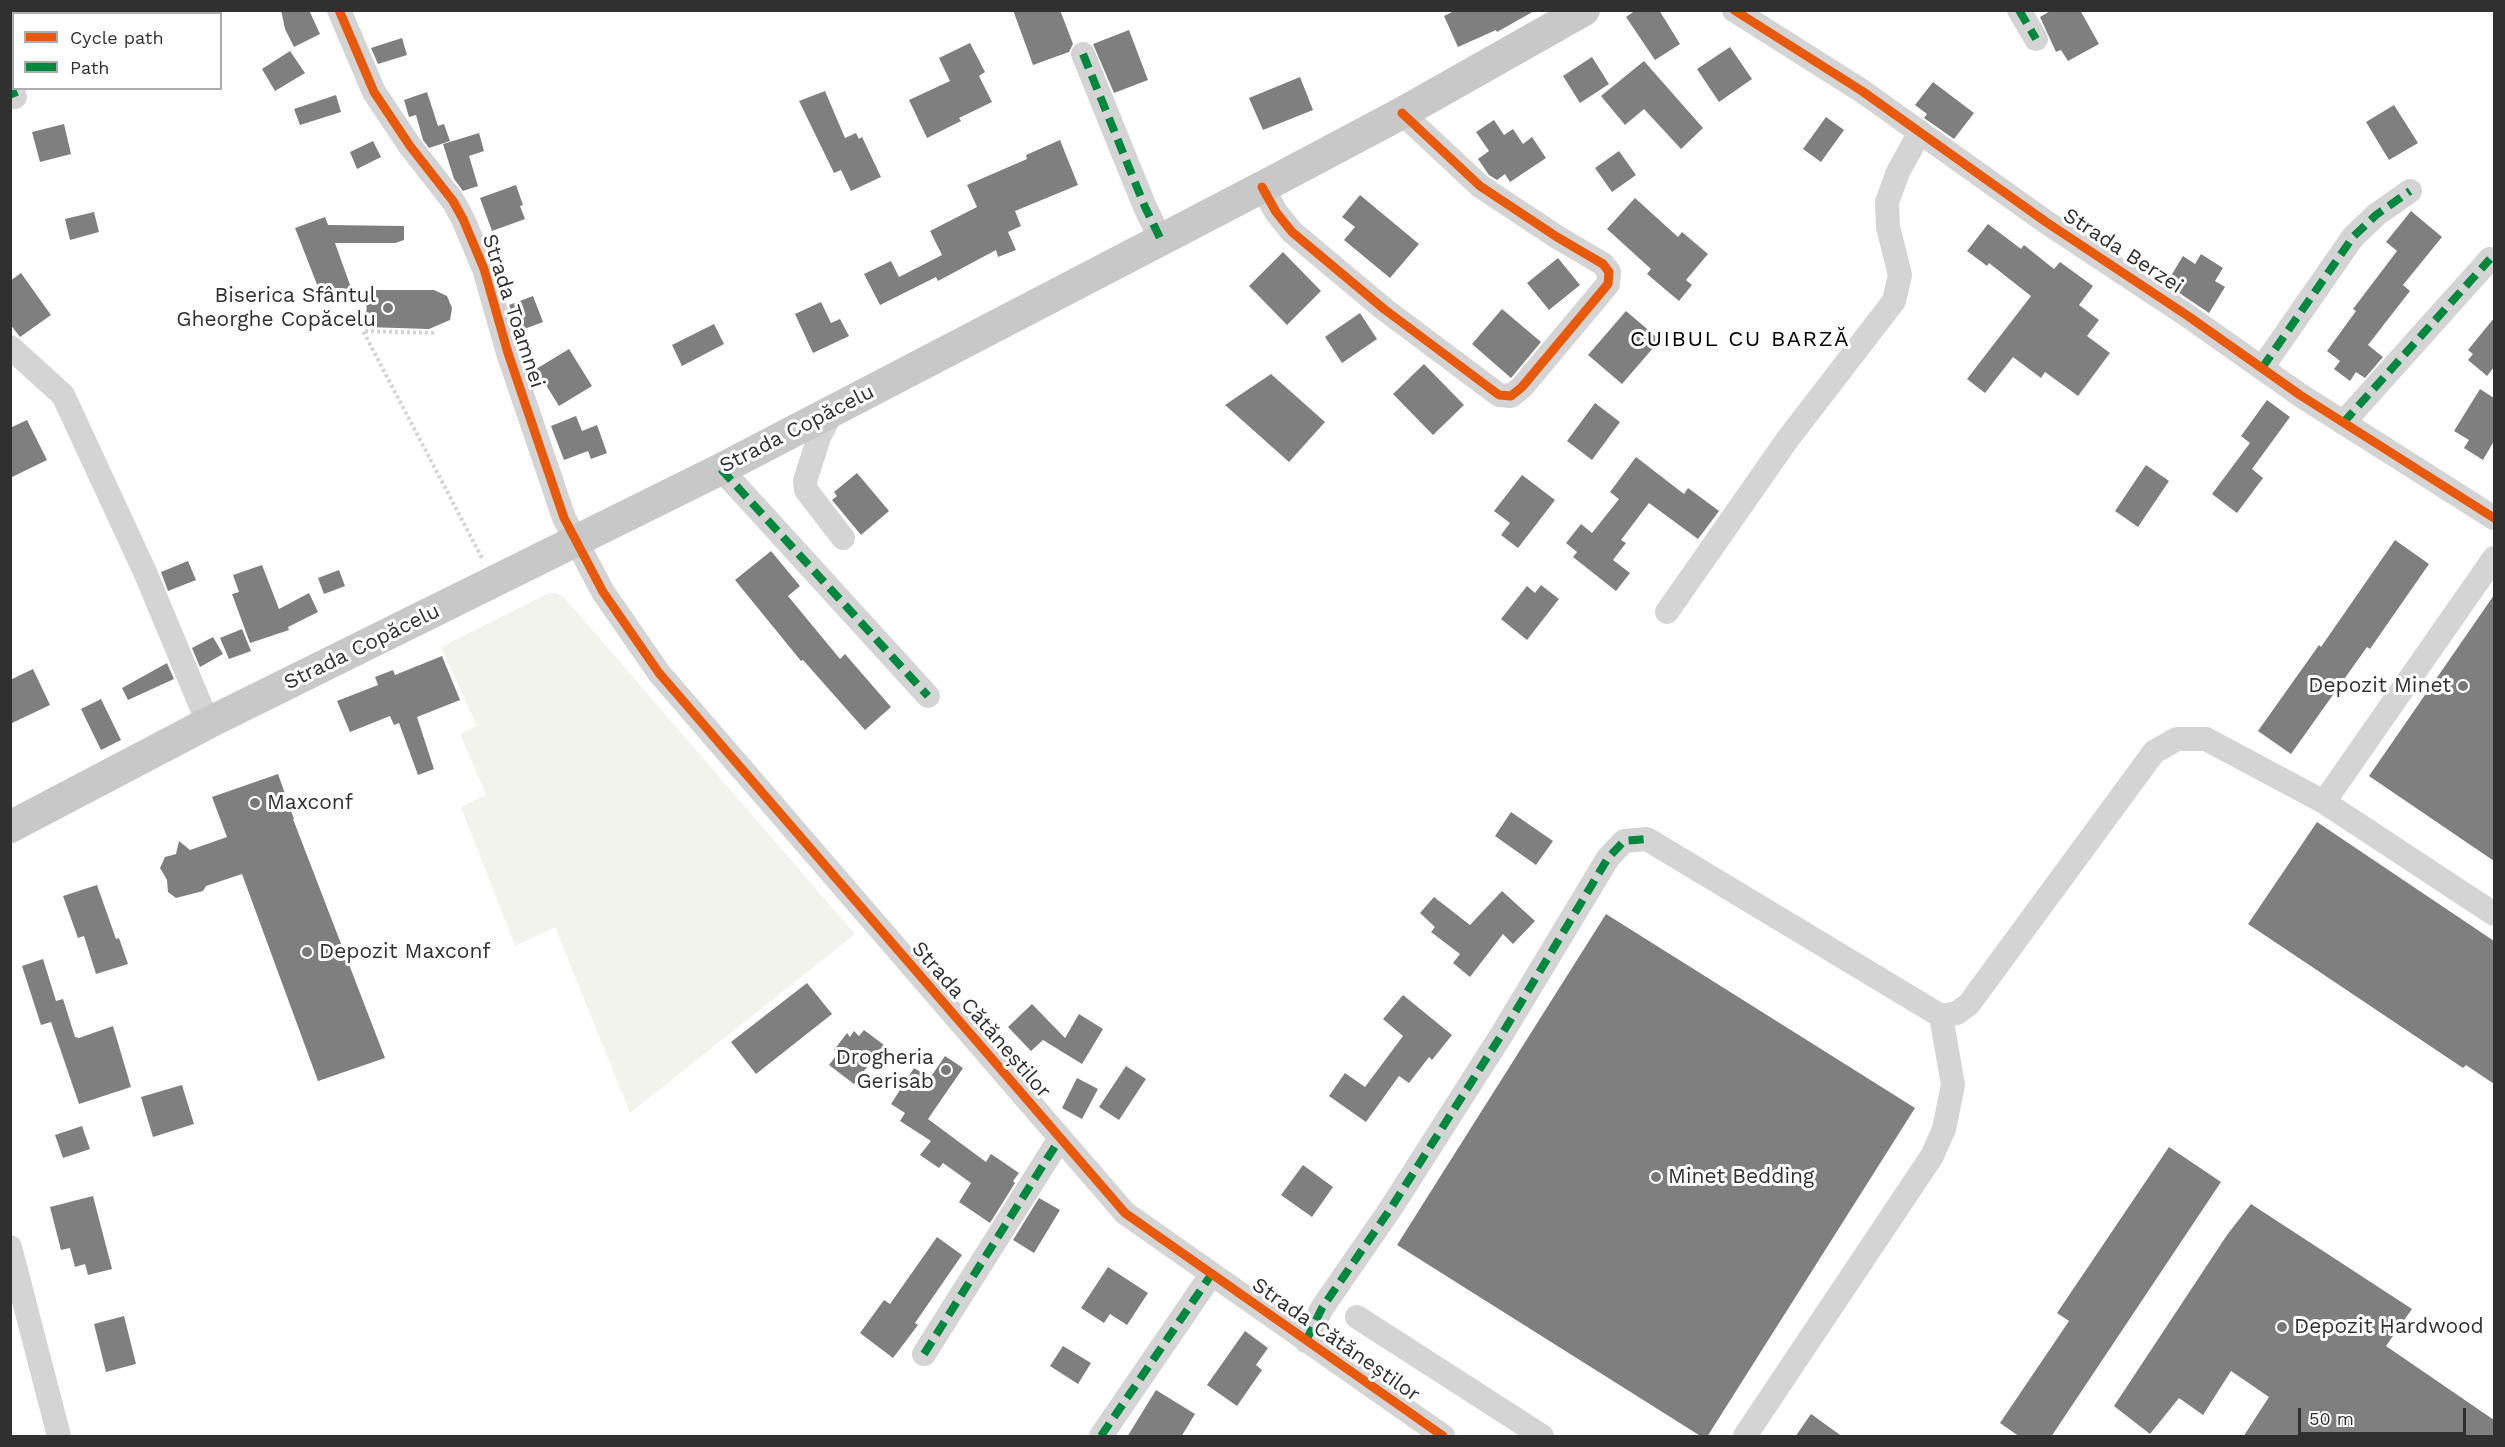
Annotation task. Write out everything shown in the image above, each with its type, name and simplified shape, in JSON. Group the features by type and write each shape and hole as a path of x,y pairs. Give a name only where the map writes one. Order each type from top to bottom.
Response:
{"main road":[{"name":"Strada Copăcelu","path":"10,827 208,723 721,469 1262,187 1580,13"}],"street":[{"name":"Strada Toamnei","path":"339,10 374,92 410,146 453,201 463,219 484,269 508,353 564,518 576,541"},
{"name":"Strada Berzei","path":"1734,10 1817,61 2046,222 2188,315 2262,369 2494,518"},
{"path":"2019,10 2036,39"},
{"path":"1083,54 1145,207 1161,240"},
{"path":"1262,187 1276,212 1301,240 1384,309 1499,395 1511,396 1522,387 1608,284 1609,272 1603,264 1557,237 1480,186 1402,112"},
{"path":"1667,612 1787,441 1894,301 1900,275 1888,226 1887,202 1899,172 1920,132"},
{"path":"2262,369 2353,237 2376,215 2410,191"},
{"path":"2343,423 2490,259"},
{"path":"10,347 63,395 144,572 208,723"},
{"path":"833,410 819,437 805,481 806,490 843,538"},
{"path":"721,469 928,696"},
{"name":"Strada Cătăneștilor","path":"576,541 603,592 659,673 1059,1140 1125,1213 1443,1437"},
{"path":"2325,802 2494,558"},
{"path":"1306,1341 1322,1308 1391,1208 1496,1044 1608,858 1624,841 1647,839 1941,1016 1957,1012 1969,1004 2154,752 2177,739 2206,739 2325,802 2494,914"},
{"path":"1745,1437 1932,1156 1944,1129 1953,1085 1941,1016"},
{"path":"924,1354 1059,1140"},
{"path":"10,1247 59,1437"},
{"path":"1101,1437 1211,1275"},
{"path":"1358,1317 1542,1437"}],"path":[{"path":"435,333 363,331 495,582"}],"shaded area":[{"path":"549,593 563,596 855,934 630,1113 555,927 515,946 461,807 486,795 460,734 477,726 441,647"}],"building":[{"path":"281,10 309,10 320,34 294,47 285,29"},
{"path":"1013,10 1060,10 1073,44 1069,52 1033,65"},
{"path":"1456,10 1536,10 1497,32 1496,30 1458,47 1444,16"},
{"path":"1636,10 1659,10 1680,44 1655,60 1626,17"},
{"path":"2052,10 2080,10 2099,44 2068,61 2061,50 2056,52 2040,17"},
{"path":"1129,30 1148,80 1114,93 1093,44"},
{"path":"402,38 407,55 378,64 371,48"},
{"path":"970,43 985,72 979,76 992,102 959,118 961,121 927,138 909,100 950,81 939,58"},
{"path":"1730,47 1752,79 1719,102 1697,69"},
{"path":"290,51 305,73 275,91 262,69"},
{"path":"1592,57 1609,84 1580,103 1563,76"},
{"path":"1644,61 1703,128 1681,149 1644,109 1625,125 1601,96"},
{"path":"1300,77 1313,110 1263,130 1249,98"},
{"path":"1933,82 1974,113 1954,139 1924,118 1927,114 1915,105"},
{"path":"825,91 845,138 856,133 859,139 862,137 881,177 851,191 841,170 834,173 799,101"},
{"path":"427,92 438,126 444,124 450,141 429,148 423,140 416,115 409,117 404,100"},
{"path":"336,95 341,112 300,125 294,109"},
{"path":"2394,105 2418,143 2389,160 2366,122"},
{"path":"1826,117 1844,130 1821,162 1803,149"},
{"path":"1494,120 1504,135 1513,129 1523,144 1532,137 1546,158 1510,182 1505,174 1497,180 1489,175 1478,159 1489,151 1476,132"},
{"path":"64,124 71,154 40,162 32,132"},
{"path":"479,133 484,151 469,156 478,186 463,191 454,179 443,144"},
{"path":"1060,140 1078,185 1015,211 1021,226 1008,232 1016,250 998,257 996,250 938,281 936,277 880,305 864,274 891,261 899,277 942,255 930,231 977,207 967,185 1027,159 1026,155"},
{"path":"373,141 381,157 357,169 350,152"},
{"path":"1619,151 1636,175 1612,192 1595,168"},
{"path":"516,185 525,219 492,231 480,198"},
{"path":"1360,195 1419,244 1390,278 1344,240 1355,227 1342,217"},
{"path":"1635,198 1678,237 1682,232 1708,254 1686,280 1692,285 1679,301 1647,274 1651,269 1607,229"},
{"path":"2411,211 2442,237 2403,285 2410,291 2368,345 2383,357 2365,378 2356,372 2350,381 2334,369 2340,361 2327,351 2356,311 2353,309 2397,251 2386,242"},
{"path":"94,212 99,232 70,240 65,219"},
{"path":"325,217 328,225 404,226 404,240 395,243 335,243 354,296 325,305 295,228"},
{"path":"1988,224 2021,249 2024,245 2054,269 2060,262 2093,286 2079,305 2099,320 2087,336 2110,353 2078,396 2045,372 2041,378 2013,357 1985,393 1967,379 2031,296 1989,263 1987,266 1967,251"},
{"path":"1283,252 1321,291 1287,325 1249,286"},
{"path":"2201,254 2223,268 2215,281 2225,287 2209,313 2166,284 2183,256 2195,264"},
{"path":"1558,258 1580,285 1549,310 1527,283"},
{"path":"21,273 51,315 20,337 10,324 10,281"},
{"path":"367,290 434,290 447,296 452,308 450,320 429,329 366,327"},
{"path":"533,296 543,322 519,331 509,305"},
{"path":"821,302 831,323 840,319 849,336 813,353 795,314"},
{"path":"1502,309 1541,342 1511,378 1472,344"},
{"path":"1626,311 1660,340 1622,384 1588,355"},
{"path":"1360,313 1377,339 1342,363 1325,337"},
{"path":"2494,318 2494,367 2487,376 2468,360 2473,354 2468,350"},
{"path":"714,324 724,344 682,366 672,345"},
{"path":"569,349 592,386 559,406 536,369"},
{"path":"1424,364 1464,405 1433,435 1393,394"},
{"path":"1271,374 1325,422 1289,462 1225,405"},
{"path":"2480,389 2494,398 2494,441 2483,460 2464,448 2469,440 2454,431"},
{"path":"2267,400 2290,417 2252,469 2263,478 2237,513 2212,494 2250,443 2241,436"},
{"path":"1595,403 1620,422 1592,460 1567,441"},
{"path":"576,416 582,431 597,425 607,453 591,459 588,451 564,460 551,426"},
{"path":"27,420 47,460 10,478 10,428"},
{"path":"1636,457 1684,494 1688,488 1719,511 1698,539 1649,503 1621,540 1626,543 1613,560 1630,573 1616,591 1573,557 1577,552 1566,543 1581,524 1592,533 1619,499 1610,492"},
{"path":"2146,465 2169,481 2138,527 2115,511"},
{"path":"857,473 889,511 861,535 832,500 837,496 834,492"},
{"path":"1522,475 1555,500 1518,548 1501,535 1510,523 1494,511"},
{"path":"2395,540 2429,564 2370,649 2367,647 2291,754 2258,731 2319,645 2321,647"},
{"path":"771,551 800,586 788,596 840,659 845,654 891,707 865,730 803,660 801,661 735,580"},
{"path":"188,561 196,580 168,591 161,572"},
{"path":"262,565 279,609 309,593 318,612 288,627 289,630 250,643 232,594 239,592 233,575"},
{"path":"339,570 345,586 324,594 318,578"},
{"path":"1541,585 1559,599 1527,640 1501,619 1527,586 1535,593"},
{"name":"Depozit Minet","path":"2494,595 2494,861 2369,776"},
{"path":"242,629 251,651 229,659 220,638"},
{"path":"213,637 223,654 200,667 192,648"},
{"path":"442,656 460,700 417,717 434,769 418,775 399,723 394,725 390,716 350,732 337,701 378,685 375,677 393,670 395,675"},
{"path":"167,663 174,679 128,700 122,688"},
{"path":"33,669 50,705 10,724 10,680"},
{"path":"101,699 121,740 101,750 81,709"},
{"name":"Depozit Maxconf","path":"278,774 293,819 385,1058 318,1081 242,874 206,886 203,891 176,898 168,892 167,880 160,868 165,857 176,854 179,841 190,850 227,837 212,797"},
{"path":"1511,812 1553,841 1536,865 1495,836"},
{"path":"2317,822 2494,941 2494,1084 2466,1065 2463,1068 2248,924"},
{"path":"97,885 116,939 119,938 128,964 96,974 84,936 78,938 63,896"},
{"path":"1502,891 1535,921 1513,944 1503,934 1470,977 1453,963 1460,954 1431,932 1435,927 1420,913 1434,897 1470,925"},
{"name":"Minet Bedding","path":"1606,914 1915,1108 1707,1437 1702,1437 1397,1245"},
{"path":"43,959 56,1001 63,999 75,1037 79,1038 113,1026 131,1087 79,1104 51,1022 41,1025 22,966"},
{"path":"807,983 832,1014 756,1074 731,1042"},
{"path":"1403,995 1452,1035 1432,1060 1429,1057 1409,1083 1399,1076 1366,1122 1329,1096 1345,1073 1365,1087 1403,1036 1383,1019"},
{"path":"1032,1004 1065,1038 1079,1014 1103,1029 1082,1064 1043,1040 1031,1051 1008,1027"},
{"path":"864,1030 884,1045 854,1084 829,1065 838,1053 834,1050 847,1033 850,1037 854,1031 859,1036"},
{"path":"945,1056 963,1068 928,1119 986,1162 991,1154 1019,1173 990,1223 959,1202 971,1183 943,1163 939,1168 920,1155 931,1141 900,1121 905,1113 891,1104 914,1068 930,1078"},
{"path":"1126,1066 1146,1079 1119,1120 1099,1107"},
{"path":"1077,1078 1098,1089 1082,1119 1062,1108"},
{"path":"182,1085 194,1124 153,1137 141,1097"},
{"path":"82,1126 90,1149 63,1158 55,1135"},
{"path":"2169,1147 2221,1182 2051,1437 2020,1437 2000,1423 2069,1321 2057,1313"},
{"path":"1303,1165 1333,1187 1312,1217 1281,1195"},
{"path":"93,1196 112,1269 88,1275 85,1264 75,1267 70,1248 61,1250 50,1207"},
{"path":"1039,1198 1060,1210 1034,1253 1013,1240"},
{"name":"Depozit Hardwood","path":"2251,1204 2412,1309 2386,1346 2494,1420 2494,1437 2243,1437 2269,1397 2231,1371 2203,1415 2179,1398 2150,1434 2114,1406 2227,1235"},
{"path":"937,1237 962,1255 915,1323 918,1325 893,1358 860,1333 884,1300 890,1304"},
{"path":"1108,1267 1148,1293 1127,1325 1110,1314 1104,1323 1081,1308"},
{"path":"124,1316 136,1364 106,1372 94,1324"},
{"path":"1245,1331 1268,1348 1256,1365 1262,1370 1237,1406 1207,1385"},
{"path":"1063,1346 1091,1363 1078,1384 1050,1366"},
{"path":"1156,1390 1195,1414 1181,1437 1127,1437"},
{"path":"1811,1414 1843,1437 1795,1437"}],"marked path":[{"path":"2019,10 2036,39"},
{"path":"1083,54 1145,207 1161,240"},
{"path":"10,84 12,89"},
{"path":"12,90 15,97"},
{"path":"2262,368 2353,237 2376,215 2410,191"},
{"path":"2343,423 2490,259"},
{"path":"721,469 928,696"},
{"path":"1306,1341 1322,1308 1391,1208 1502,1034 1608,858 1624,841 1647,839"},
{"path":"924,1354 1059,1140"},
{"path":"1101,1436 1211,1275"}],"cycle path":[{"path":"339,10 374,92 410,146 453,201 463,219 484,269 508,353 564,518 603,592 659,673 1125,1213 1443,1436"},
{"path":"1734,10 1862,91 2046,222 2188,316 2300,395 2494,518"},
{"path":"1262,187 1276,212 1292,232 1384,309 1499,395 1511,396 1522,387 1608,284 1609,272 1603,264 1557,237 1480,186 1402,113"}],"place":[{"name":"Biserica Sfântul Gheorghe Copăcelu","path":"388,308"},
{"name":"Depozit Minet","path":"2463,686"},
{"name":"Maxconf","path":"255,803"},
{"name":"Depozit Maxconf","path":"307,952"},
{"name":"Drogheria Gerisab","path":"946,1070"},
{"name":"Minet Bedding","path":"1656,1177"},
{"name":"Depozit Hardwood","path":"2282,1327"}],"district":[{"name":"CUIBUL CU BARZĂ","path":"1740,340"}]}
